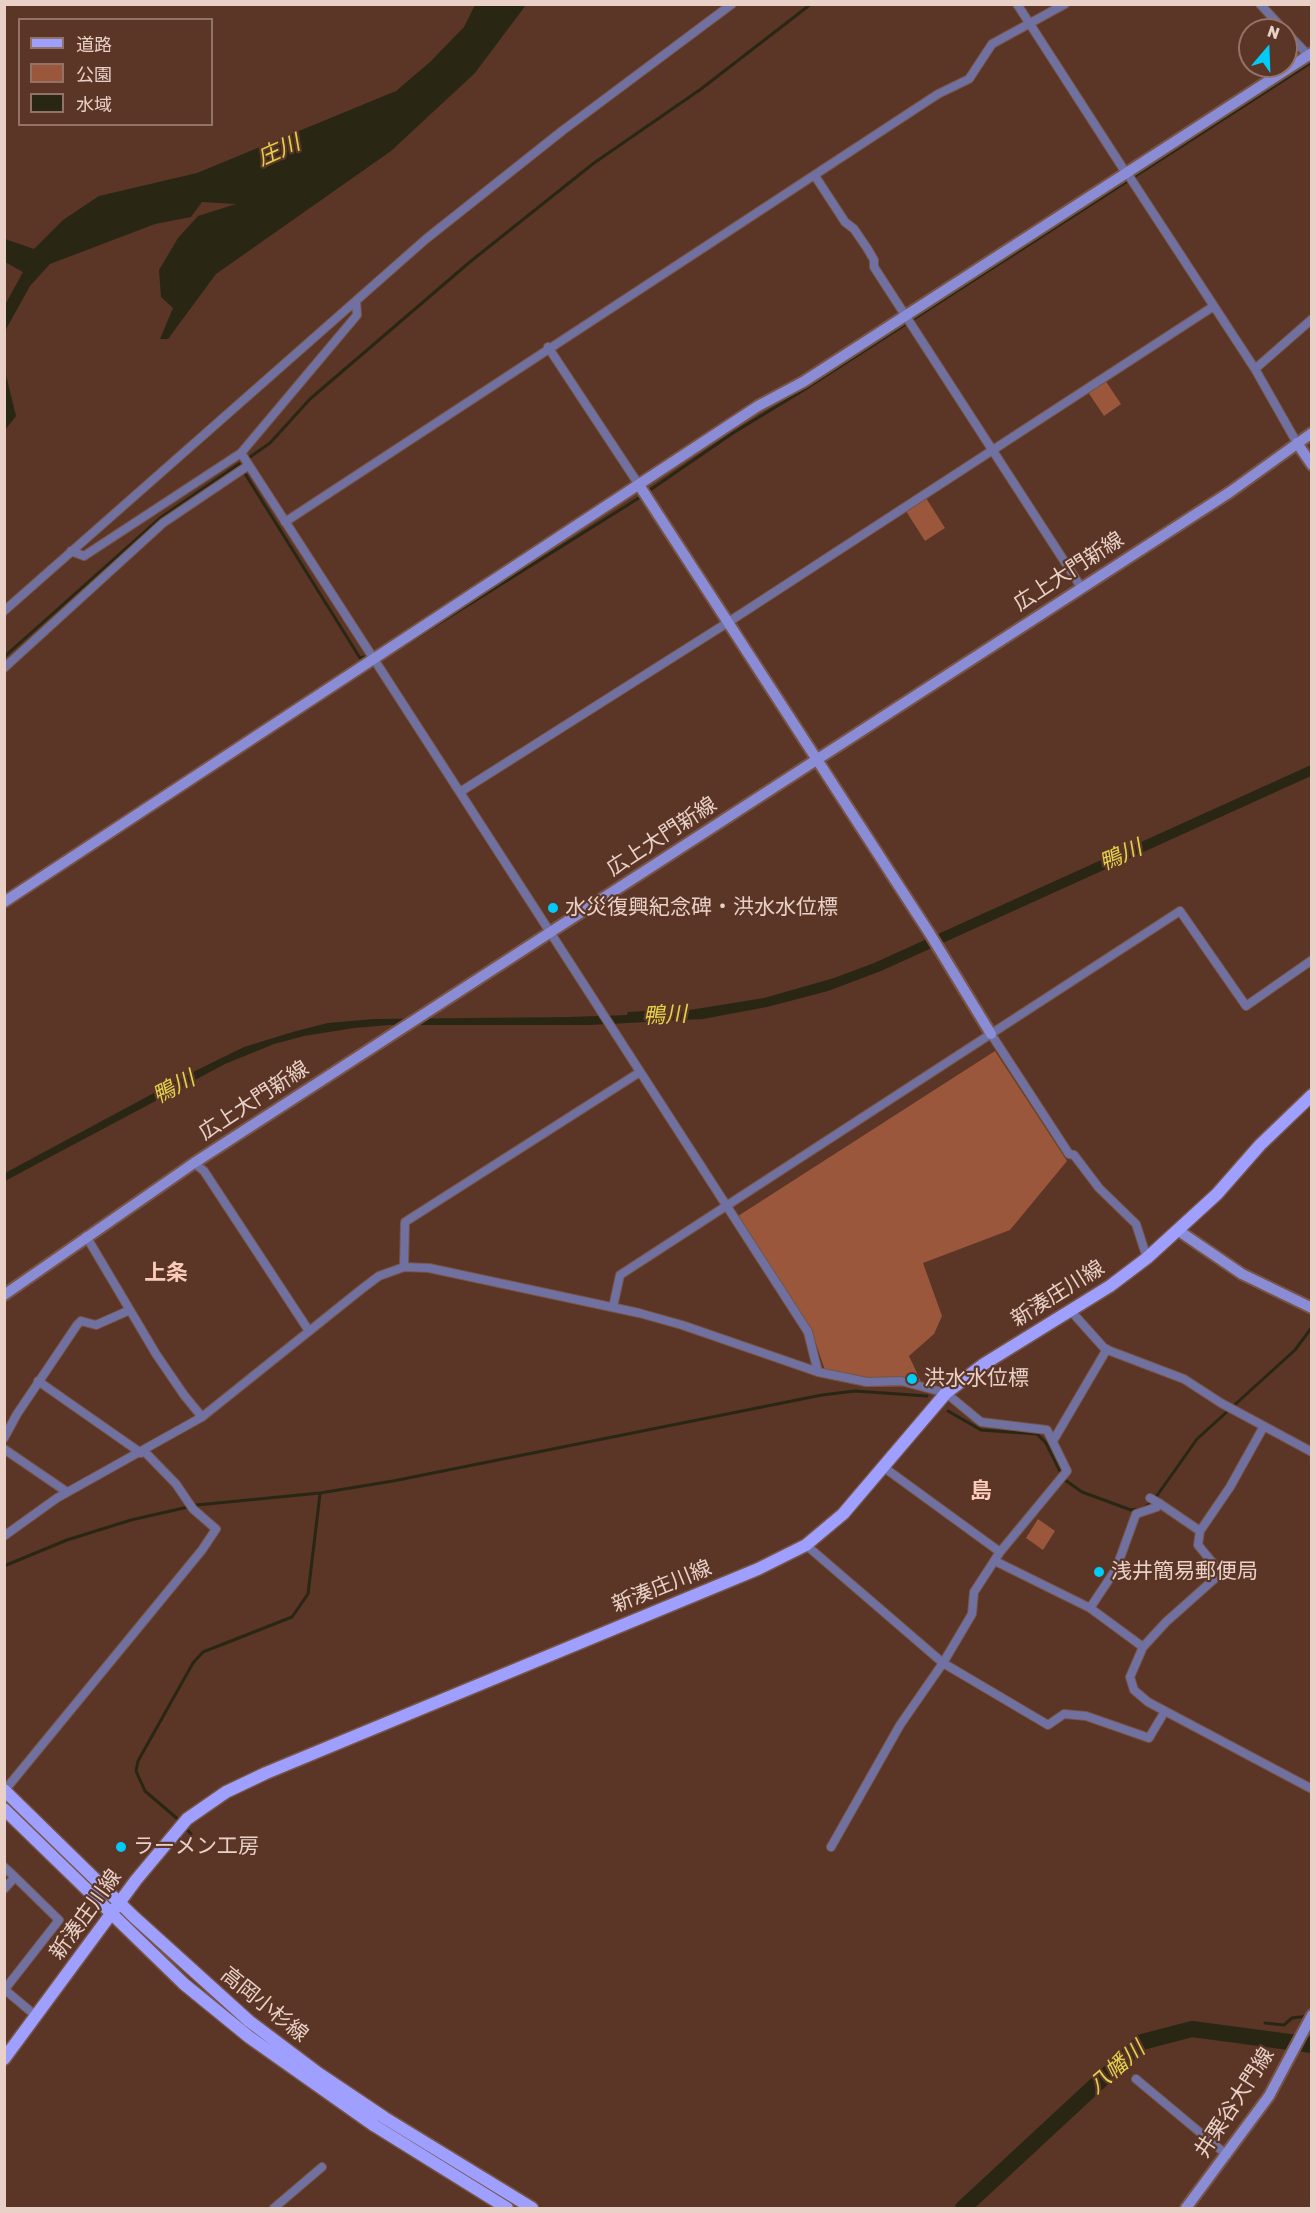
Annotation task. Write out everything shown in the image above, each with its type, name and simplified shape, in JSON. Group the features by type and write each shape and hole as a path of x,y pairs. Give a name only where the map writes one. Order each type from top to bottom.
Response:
{"main road":[{"name":"新湊庄川線","path":"4,2059 164,1844 187,1819 226,1792 493,1677 782,1559 806,1545 843,1514 946,1393 984,1364 1110,1286 1147,1258 1217,1194 1260,1145 1311,1095"},
{"name":"高岡小杉線","path":"5,1790 221,1998 309,2066 386,2118 532,2208"},
{"name":"高岡小杉線","path":"4,1809 184,1984 249,2037 375,2126 507,2208"}],"street":[{"path":"4,611 426,239 562,131 732,4"},
{"path":"1017,4 1255,369 1311,465"},
{"path":"285,522 548,347 815,176 938,94 969,79 992,44 1065,4"},
{"path":"1260,4 1273,18"},
{"path":"4,902 758,406 803,382 1310,56 1298,44"},
{"path":"815,176 845,222 855,229 874,260 874,267 905,317 1081,587"},
{"path":"71,551 84,556 241,453 357,315 356,301"},
{"path":"460,792 726,623 1214,306"},
{"path":"1255,369 1311,319"},
{"path":"548,347 930,934 991,1034 1069,1154 1074,1155 1099,1188 1136,1224 1147,1258"},
{"name":"広上大門新線","path":"4,1295 194,1163 406,1028 1230,492 1311,433"},
{"path":"241,453 614,1028 640,1072 729,1206 808,1332 818,1372"},
{"path":"4,668 163,524 249,465"},
{"path":"613,1307 620,1275 1180,911 1246,1006 1311,960"},
{"path":"404,1267 405,1222 640,1072"},
{"path":"194,1163 204,1171 309,1331"},
{"path":"1179,1231 1240,1273 1311,1308"},
{"path":"86,1236 178,1387 202,1417"},
{"path":"4,1536 68,1492 202,1417 379,1276 404,1267 429,1269 613,1307 682,1325 818,1372 867,1382 901,1381 946,1393 974,1419 1047,1431 1067,1471 1000,1552 974,1592 972,1614 943,1663 900,1725 831,1847"},
{"path":"4,1438 38,1381 81,1321 96,1325 130,1310"},
{"path":"1070,1310 1107,1349 1184,1379 1221,1403 1311,1452"},
{"path":"1053,1441 1107,1349"},
{"path":"5,1790 202,1550 216,1529 193,1509 176,1484 142,1452 38,1381"},
{"path":"1264,1426 1230,1487 1200,1531 1198,1545 1221,1573 1166,1622 1143,1647 1130,1677 1134,1690 1148,1702 1311,1789"},
{"path":"4,1449 68,1492"},
{"path":"882,1466 1000,1552"},
{"path":"1150,1498 1200,1531"},
{"path":"1090,1608 1116,1569 1136,1514 1144,1513 1159,1503"},
{"path":"806,1545 943,1663 1048,1725 1064,1714 1086,1716 1149,1738 1166,1711"},
{"path":"994,1561 1090,1608 1143,1647"},
{"path":"4,1867 59,1920 5,1989 36,2016"},
{"path":"4,1889 15,1877"},
{"name":"井栗谷大門線","path":"1186,2208 1269,2096 1311,2015"},
{"path":"1136,2079 1227,2155"},
{"path":"274,2208 322,2167"}],"green space":[{"path":"1105,380 1121,404 1104,416 1088,392"},
{"path":"926,498 945,528 925,541 906,511"},
{"path":"995,1051 1067,1161 1010,1230 923,1263 942,1316 934,1334 909,1356 923,1386 866,1387 828,1379 811,1329 738,1216"},
{"path":"1038,1519 1055,1531 1043,1550 1026,1538"}],"water":[{"name":"庄川","path":"475,5 526,5 475,73 391,151 216,274 168,339 160,339 173,308 161,297 159,270 178,238 198,216 236,204 202,202 191,217 155,224 50,264 30,286 5,331 5,305 23,272 5,262 5,239 34,249 63,220 99,196 197,173 396,91 430,62 464,27"},
{"path":"5,371 16,416 4,430"},
{"name":"鴨川","path":"1311,765 1311,776 881,971 828,991 767,1007 703,1019 590,1025 389,1025 304,1036 274,1044 225,1064 5,1181 5,1173 244,1047 328,1023 374,1019 627,1015 628,1012 645,1011 649,1015 764,998 834,978 874,963"}],"waterway":[{"path":"247,459 270,443 310,399 471,261 594,163 701,89 811,4"},
{"path":"647,492 733,433 802,391 1312,62"},
{"path":"239,464 360,658 369,656"},
{"path":"4,657 160,518 239,464"},
{"path":"393,652 642,496"},
{"path":"1156,1497 1197,1439 1295,1350 1312,1327"},
{"path":"4,1566 67,1540 131,1520 197,1505 320,1493 393,1481 822,1395 855,1391 927,1396"},
{"path":"948,1411 981,1430 1037,1434 1046,1443 1060,1471"},
{"path":"1065,1480 1082,1492 1131,1510 1142,1509 1151,1503"},
{"path":"180,1821 145,1791 136,1771 138,1761 193,1663 203,1652 292,1617 308,1594 320,1494"},
{"path":"184,1826 191,1834"},
{"path":"1265,2023 1284,2025 1292,2018 1309,2016"},
{"name":"八幡川","path":"963,2208 1142,2042 1192,2029 1312,2045"}],"place":[{"name":"水災復興紀念碑・洪水水位標","path":"553,908"},
{"name":"洪水水位標","path":"912,1379"},
{"name":"浅井簡易郵便局","path":"1099,1572"},
{"name":"ラーメン工房","path":"121,1847"}],"district":[{"name":"上条","path":"166,1274"},
{"name":"島","path":"981,1492"}]}
